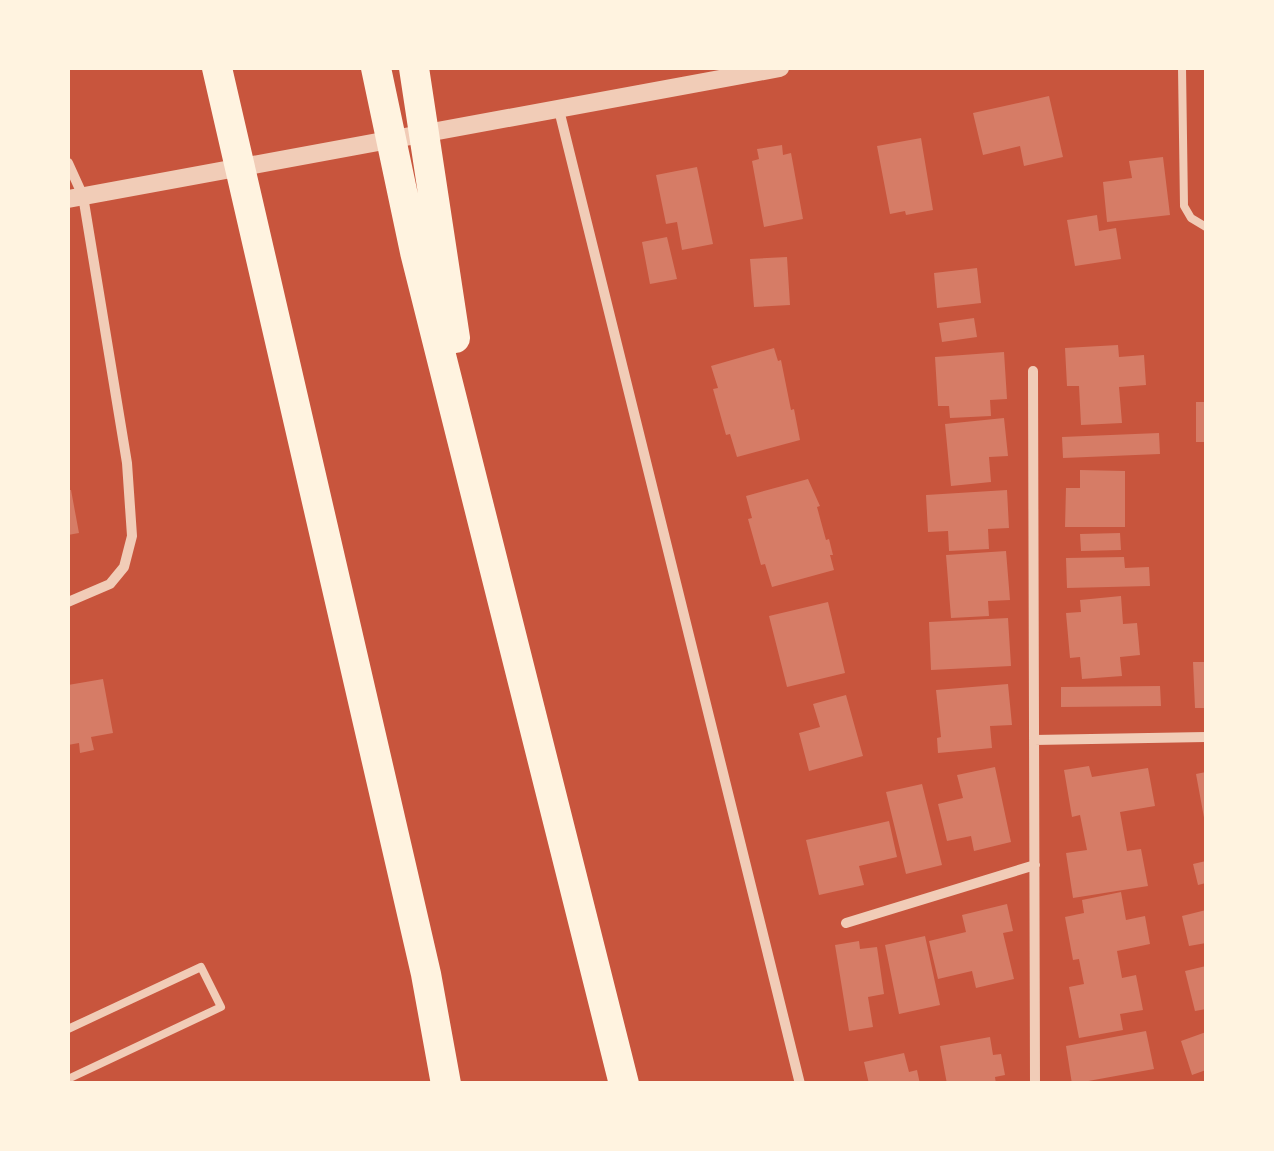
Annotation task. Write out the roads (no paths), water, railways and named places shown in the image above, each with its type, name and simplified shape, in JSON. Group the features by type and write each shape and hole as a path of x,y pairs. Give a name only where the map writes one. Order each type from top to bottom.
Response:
{"highway":[{"path":"217,68 426,974 446,1084"},
{"path":"376,68 427,246 486,533 624,1084"},
{"path":"414,68 427,246"}],"street":[{"path":"75,198 780,68"},
{"path":"558,110 800,1084"},
{"path":"68,163 127,463 132,536 124,567 110,584 68,602"},
{"path":"1034,372 1035,1084"},
{"path":"1034,740 1206,737"},
{"path":"846,923 1035,866"}],"lane":[{"path":"1182,68 1184,206 1191,218 1206,228"},
{"path":"68,1029 202,967 221,1007 68,1079"}]}
